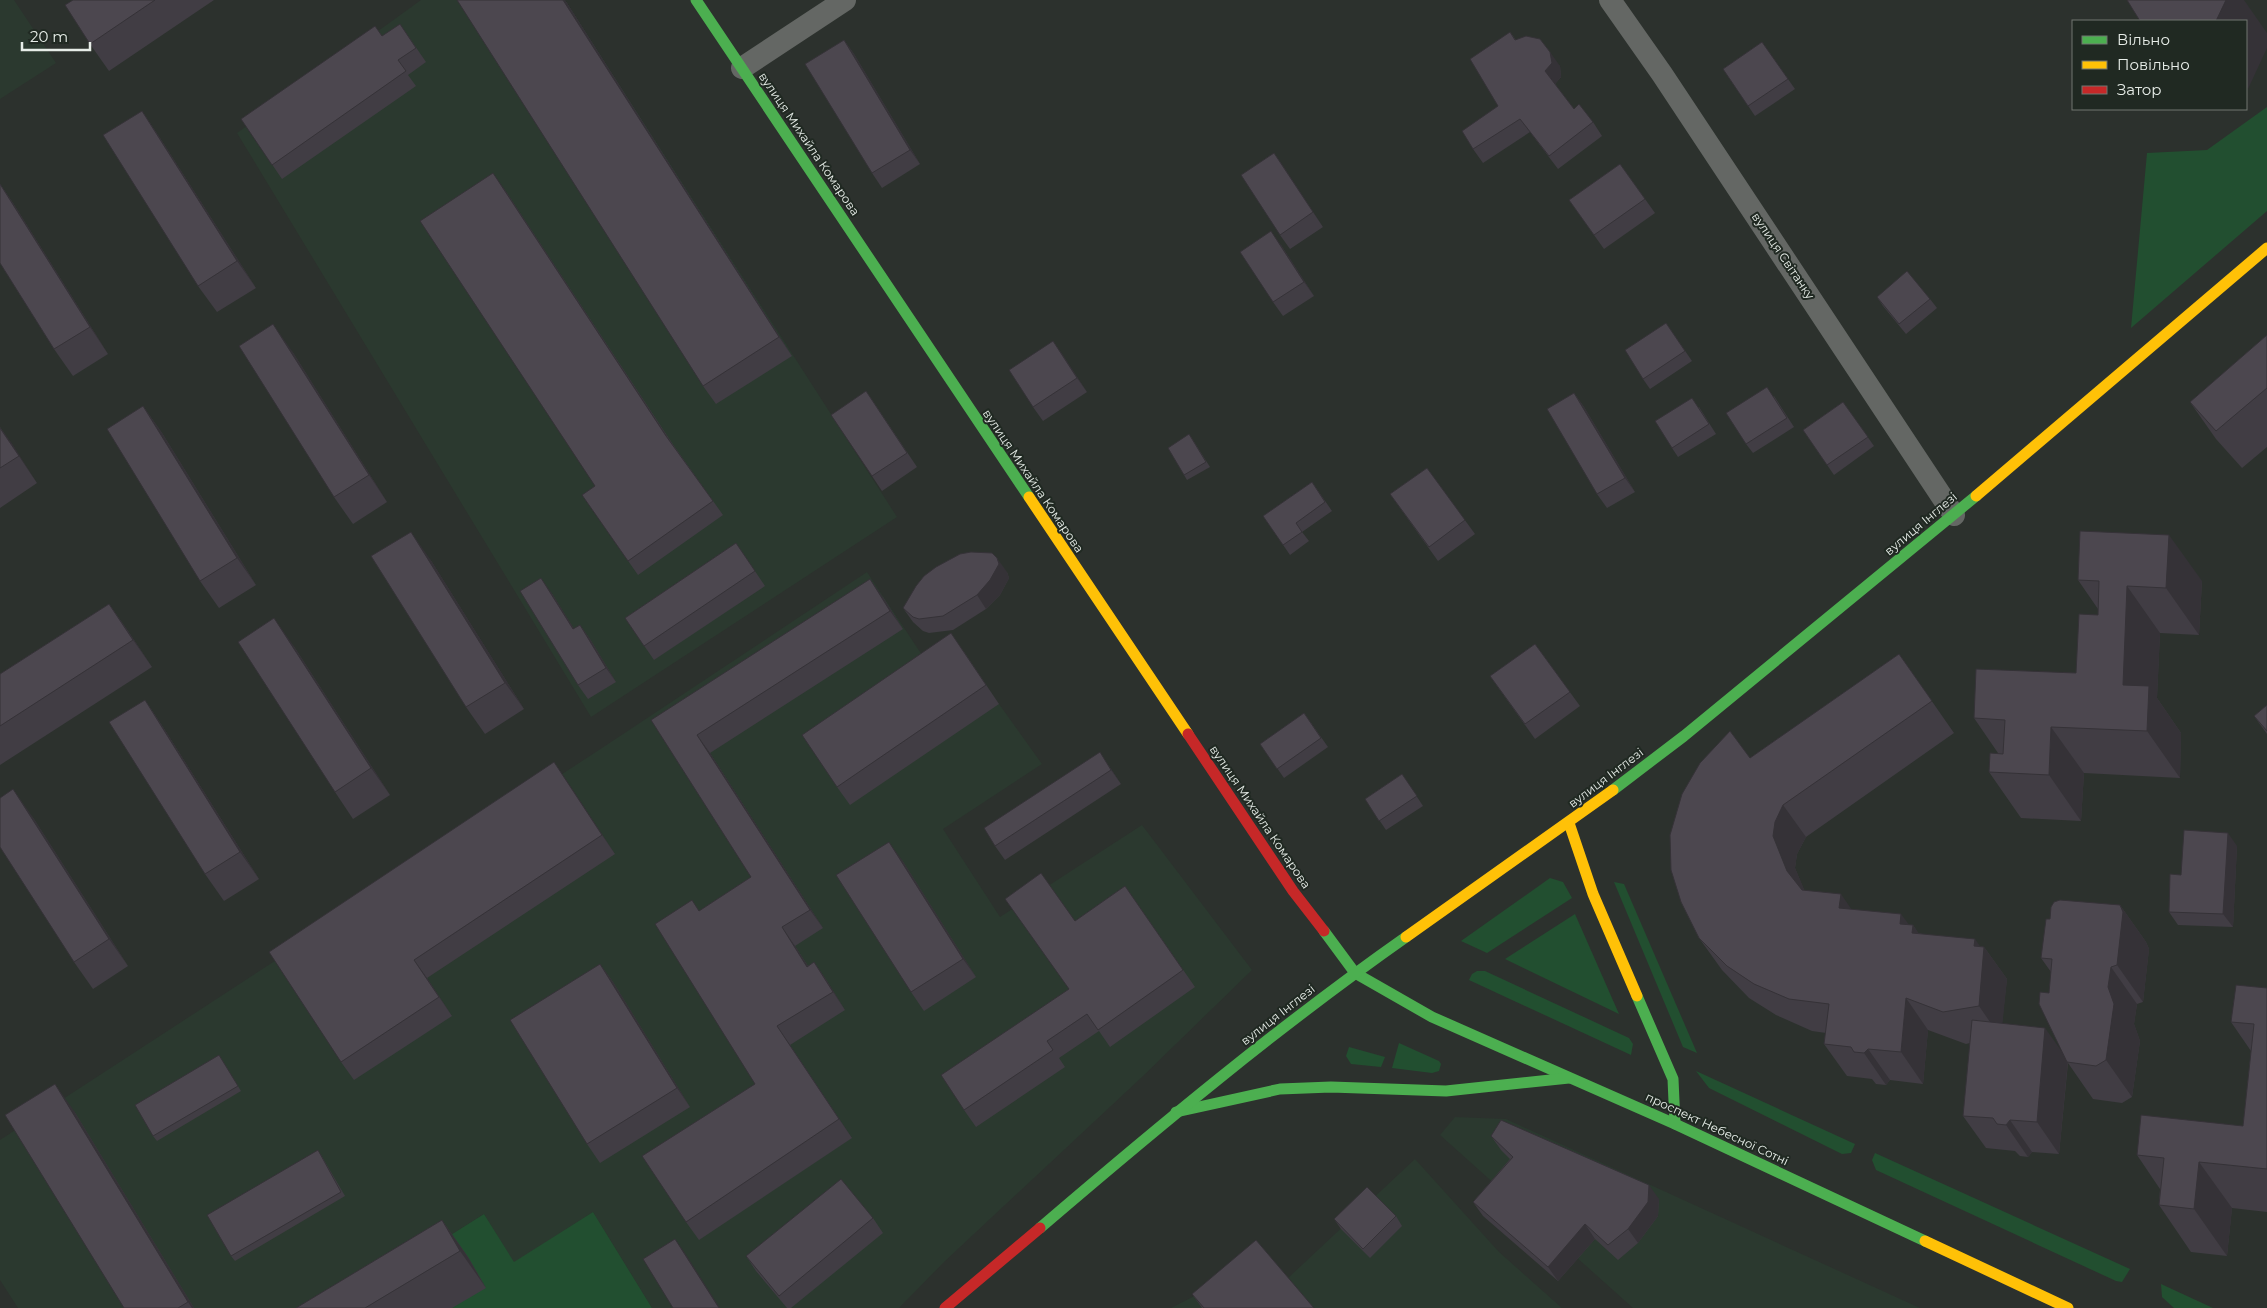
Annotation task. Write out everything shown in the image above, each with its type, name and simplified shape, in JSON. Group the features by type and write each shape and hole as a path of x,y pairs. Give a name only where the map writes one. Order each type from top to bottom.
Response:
{"main road":[{"name":"вулиця Михайла Комарова","path":"696,0 1008,469 1256,836 1293,890 1355,973"},
{"name":"вулиця Інглезі","path":"945,1308 1176,1112 1355,973 1569,823 1684,736 1954,515 2267,248"},
{"path":"1569,823 1593,894 1673,1079 1675,1124"},
{"name":"проспект Небесної Сотні","path":"1355,973 1432,1017 1675,1124 2068,1308"},
{"path":"1176,1112 1280,1089 1331,1087 1446,1091 1570,1078"}],"street":[{"path":"742,68 845,0"},
{"name":"вулиця Світанку","path":"1610,0 1662,74 1954,515"}],"shaded area":[{"path":"0,0 14,0 56,63 0,99"},
{"path":"421,0 565,0 897,517 591,717 237,133"},
{"path":"867,572 934,673 999,704 1042,764 943,829 1000,917 1142,825 1252,970 1142,1077 944,1262 899,1308 652,1308 593,1212 514,1263 484,1214 335,1308 18,1308 0,1280 0,1140 599,750"},
{"path":"1455,1117 1506,1119 1920,1308 1633,1308 1440,1135"},
{"path":"1415,1159 1499,1252 1562,1308 1171,1308 1269,1258 1287,1279"}],"green space":[{"path":"2267,107 2267,211 2131,328 2147,153 2207,150"},
{"path":"1550,878 1563,882 1572,898 1487,953 1461,941"},
{"path":"1614,882 1624,884 1697,1053 1683,1047"},
{"path":"1575,914 1619,1014 1505,959"},
{"path":"1477,971 1485,971 1629,1038 1633,1044 1631,1055 1469,980 1472,974"},
{"path":"1399,1043 1439,1061 1441,1064 1439,1071 1432,1073 1392,1068"},
{"path":"1349,1047 1385,1057 1381,1067 1351,1064 1346,1056"},
{"path":"1696,1071 1855,1144 1851,1153 1842,1154 1709,1088"},
{"path":"1875,1153 2130,1269 2122,1282 2116,1281 1876,1170 1872,1160"},
{"path":"593,1212 652,1308 335,1308 484,1214 514,1262"},
{"path":"2161,1284 2213,1308 2174,1308 2162,1297"}],"building":[{"path":"73,0 155,0 90,44 65,5"},
{"path":"457,0 563,0 779,337 703,386"},
{"path":"2127,0 2226,0 2216,20 2139,20"},
{"path":"400,24 416,48 398,60 406,71 272,165 241,119 375,26 382,36"},
{"path":"1510,32 1515,40 1526,36 1540,39 1550,52 1552,63 1545,71 1574,109 1579,104 1593,122 1549,156 1520,119 1473,149 1462,131 1498,106 1470,59"},
{"path":"844,40 910,150 872,173 805,64"},
{"path":"1762,42 1788,79 1748,106 1723,69"},
{"path":"142,111 237,261 198,286 103,135"},
{"path":"1274,153 1313,212 1280,235 1241,175"},
{"path":"1620,164 1645,199 1594,235 1569,200"},
{"path":"493,173 666,436 713,501 628,561 582,495 595,486 420,221"},
{"path":"0,184 90,327 54,349 0,263"},
{"path":"1271,231 1304,282 1273,302 1240,252"},
{"path":"1907,271 1930,299 1899,324 1877,297"},
{"path":"1666,323 1685,351 1643,379 1625,350"},
{"path":"273,324 369,475 334,497 239,346"},
{"path":"2267,335 2267,388 2216,431 2190,402"},
{"path":"1053,341 1077,378 1033,407 1009,370"},
{"path":"1767,387 1787,418 1746,444 1726,413"},
{"path":"866,391 907,453 872,476 831,415"},
{"path":"1574,393 1625,478 1597,494 1547,409"},
{"path":"1692,398 1709,424 1672,448 1655,421"},
{"path":"1843,402 1868,437 1827,465 1803,430"},
{"path":"143,406 237,558 200,581 107,429"},
{"path":"0,428 19,456 0,468"},
{"path":"1189,434 1206,462 1184,475 1168,448"},
{"path":"1427,468 1465,520 1429,547 1390,494"},
{"path":"1312,482 1325,502 1296,523 1302,532 1283,545 1263,516"},
{"path":"2080,531 2169,535 2166,588 2127,586 2123,685 2149,686 2147,731 2051,727 2049,775 1989,772 1990,753 2003,754 2005,720 1974,718 1976,669 2076,673 2079,614 2098,615 2099,581 2078,580"},
{"path":"411,532 505,683 466,707 371,556"},
{"path":"736,543 755,571 644,646 625,618"},
{"path":"971,552 992,553 997,558 999,564 990,580 977,595 943,616 919,619 913,617 903,608 924,576 960,554"},
{"path":"541,578 573,629 580,625 606,668 578,685 520,591"},
{"path":"870,579 890,611 697,735 810,910 782,927 807,967 814,962 833,992 777,1026 839,1119 686,1222 642,1156 755,1084 655,924 692,900 699,911 751,877 651,720"},
{"path":"109,604 133,640 0,726 0,674"},
{"path":"274,618 371,768 335,792 238,642"},
{"path":"951,633 986,685 837,787 802,735"},
{"path":"1535,644 1570,692 1525,724 1490,676"},
{"path":"1899,654 1932,701 1783,805 1775,822 1773,836 1787,871 1802,890 1841,894 1839,908 1901,914 1900,924 1913,925 1912,933 1975,939 1974,946 1984,947 1979,1006 1943,1012 1906,998 1901,1052 1868,1049 1864,1053 1854,1052 1851,1047 1824,1044 1829,1004 1789,999 1754,984 1727,966 1699,938 1681,902 1671,870 1670,835 1682,794 1700,763 1730,731 1750,758"},
{"path":"145,700 240,852 205,874 109,722"},
{"path":"2267,705 2267,731 2254,716"},
{"path":"1304,713 1321,738 1277,769 1260,744"},
{"path":"1100,752 1111,770 995,846 984,828"},
{"path":"554,762 602,835 414,960 439,997 341,1062 269,952"},
{"path":"1402,774 1417,796 1379,821 1365,799"},
{"path":"13,789 109,939 74,962 0,847 0,798"},
{"path":"2184,830 2228,833 2223,914 2169,912 2170,874 2181,875"},
{"path":"889,842 963,959 911,992 836,875"},
{"path":"1041,873 1075,921 1125,886 1183,970 1098,1030 1087,1014 1047,1041 1053,1050 964,1110 941,1075 1069,989 1005,899"},
{"path":"2060,900 2120,905 2123,912 2117,965 2111,967 2108,987 2114,1004 2106,1060 2096,1066 2067,1062 2039,1004 2040,992 2049,993 2052,959 2041,958 2046,919 2050,919 2051,907 2054,902"},
{"path":"600,964 677,1088 587,1144 510,1020"},
{"path":"2236,985 2267,988 2267,1169 2199,1162 2194,1209 2159,1205 2164,1158 2137,1155 2141,1115 2243,1126 2254,1024 2231,1022"},
{"path":"1972,1020 2045,1028 2037,1122 2010,1120 2006,1125 1997,1124 1993,1118 1963,1116"},
{"path":"219,1055 238,1086 153,1136 135,1105"},
{"path":"55,1084 188,1302 178,1308 124,1308 5,1115"},
{"path":"1501,1120 1649,1185 1648,1202 1628,1229 1608,1245 1585,1224 1548,1267 1473,1202 1513,1157 1491,1136"},
{"path":"318,1150 341,1192 231,1256 207,1215"},
{"path":"841,1179 873,1218 779,1296 746,1256"},
{"path":"1367,1187 1396,1216 1363,1249 1334,1219"},
{"path":"442,1220 460,1251 365,1308 296,1308"},
{"path":"675,1239 719,1308 673,1308 643,1259"},
{"path":"1256,1240 1314,1308 1204,1308 1192,1294"}],"traffic: fast":[{"path":"696,0 1029,497"},
{"path":"1613,790 1684,736 1976,496"},
{"path":"1324,931 1355,973 1432,1017 1675,1124 1925,1241"},
{"path":"1040,1228 1219,1078 1311,1006 1406,937"},
{"path":"1637,996 1673,1079 1675,1124"},
{"path":"1176,1112 1280,1089 1331,1087 1446,1091 1569,1078"}],"traffic: slow":[{"path":"1976,496 2267,248"},
{"path":"1029,497 1188,734"},
{"path":"1406,937 1613,790"},
{"path":"1569,823 1593,894 1637,996"},
{"path":"1925,1241 2068,1308"}],"traffic: jam":[{"path":"1188,734 1293,891 1324,931"},
{"path":"945,1308 1040,1228"}]}
